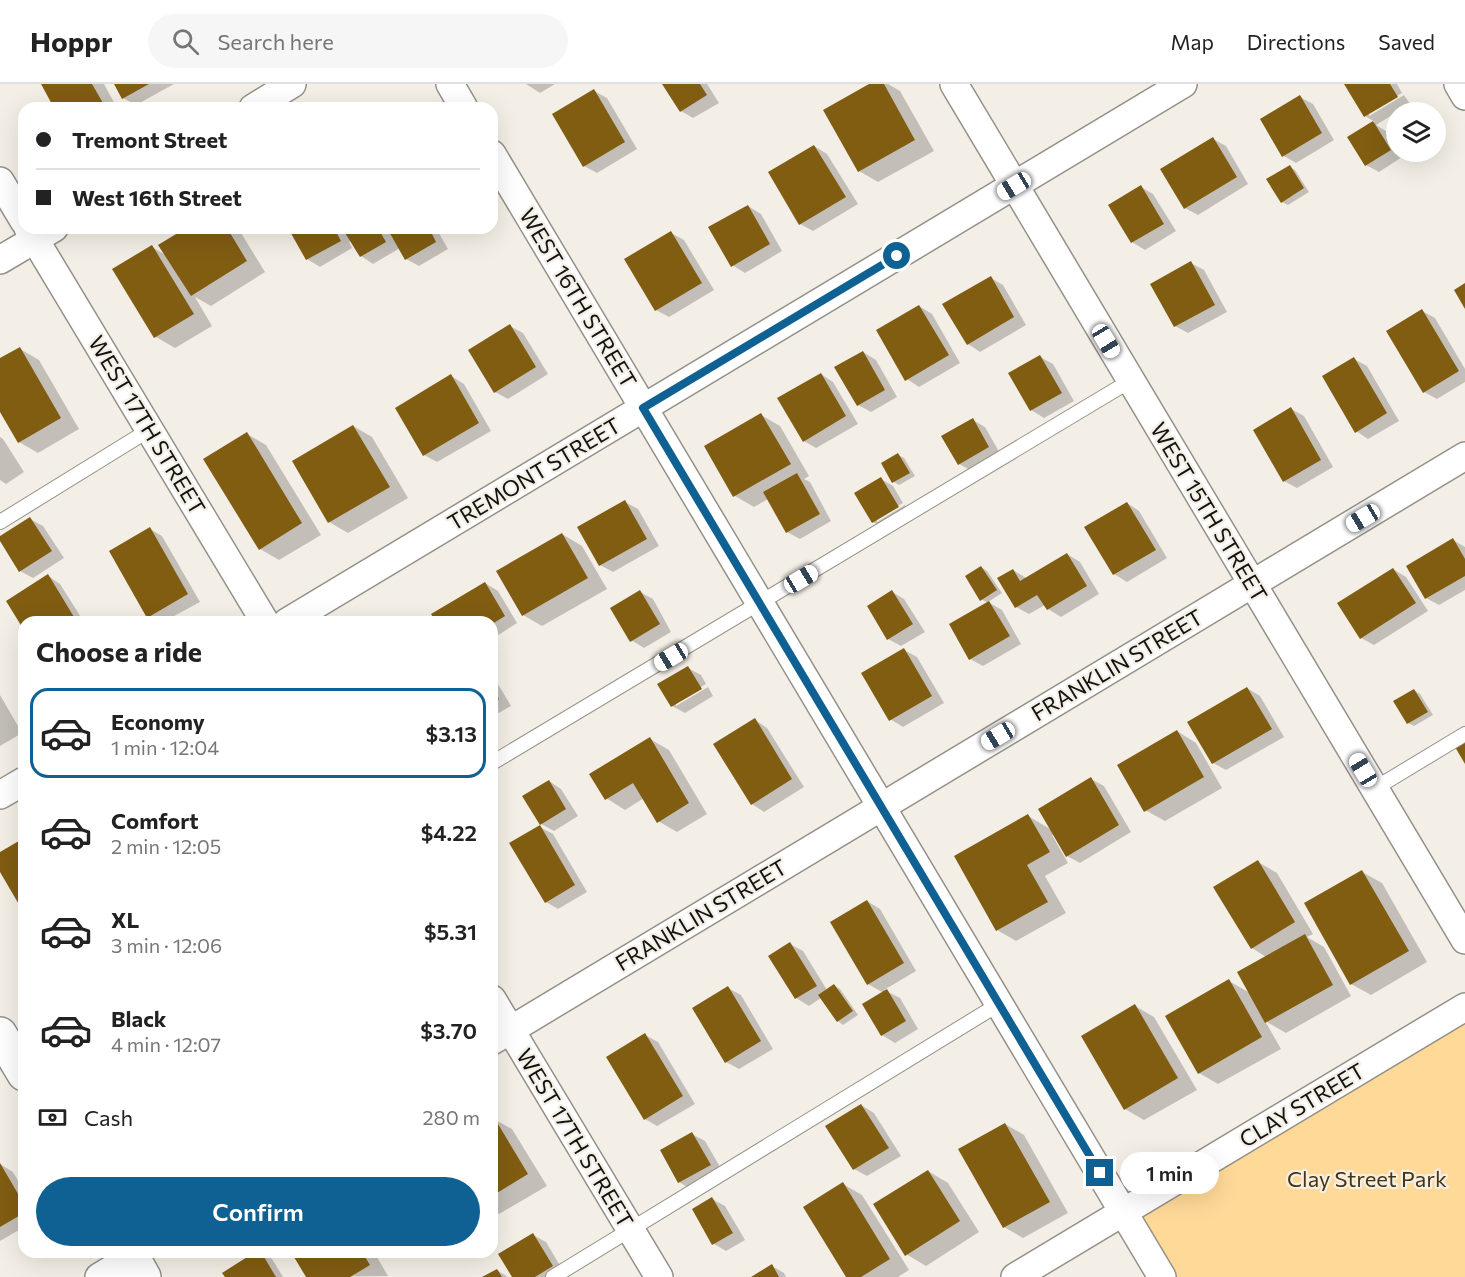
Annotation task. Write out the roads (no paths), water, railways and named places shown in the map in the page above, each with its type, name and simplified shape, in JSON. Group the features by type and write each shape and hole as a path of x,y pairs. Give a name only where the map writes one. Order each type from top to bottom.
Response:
{"street":[{"path":"263,102 292,84"},
{"path":"450,84 460,102"},
{"name":"WEST 15TH STREET","path":"954,84 1465,940"},
{"name":"TREMONT STREET","path":"297,616 1183,84"},
{"path":"1458,84 1465,96"},
{"name":"WEST 16TH STREET","path":"498,164 1162,1277"},
{"name":"WEST 17TH STREET","path":"0,181 18,206"},
{"path":"0,260 29,234"},
{"name":"WEST 17TH STREET","path":"38,234 149,429 261,616"},
{"name":"FRANKLIN STREET","path":"501,1035 1465,456"},
{"path":"0,795 18,784"},
{"name":"CLAY STREET","path":"1016,1277 1465,1007"},
{"name":"WEST 17TH STREET","path":"501,1035 659,1277"},
{"path":"99,1277 136,1260"}],"lane":[{"path":"498,760 1130,381"},
{"path":"0,522 149,429"},
{"path":"1374,789 1465,734"},
{"path":"553,1277 999,1004"}],"park label":[{"name":"Clay Street Park","path":"1367,1179"}]}
